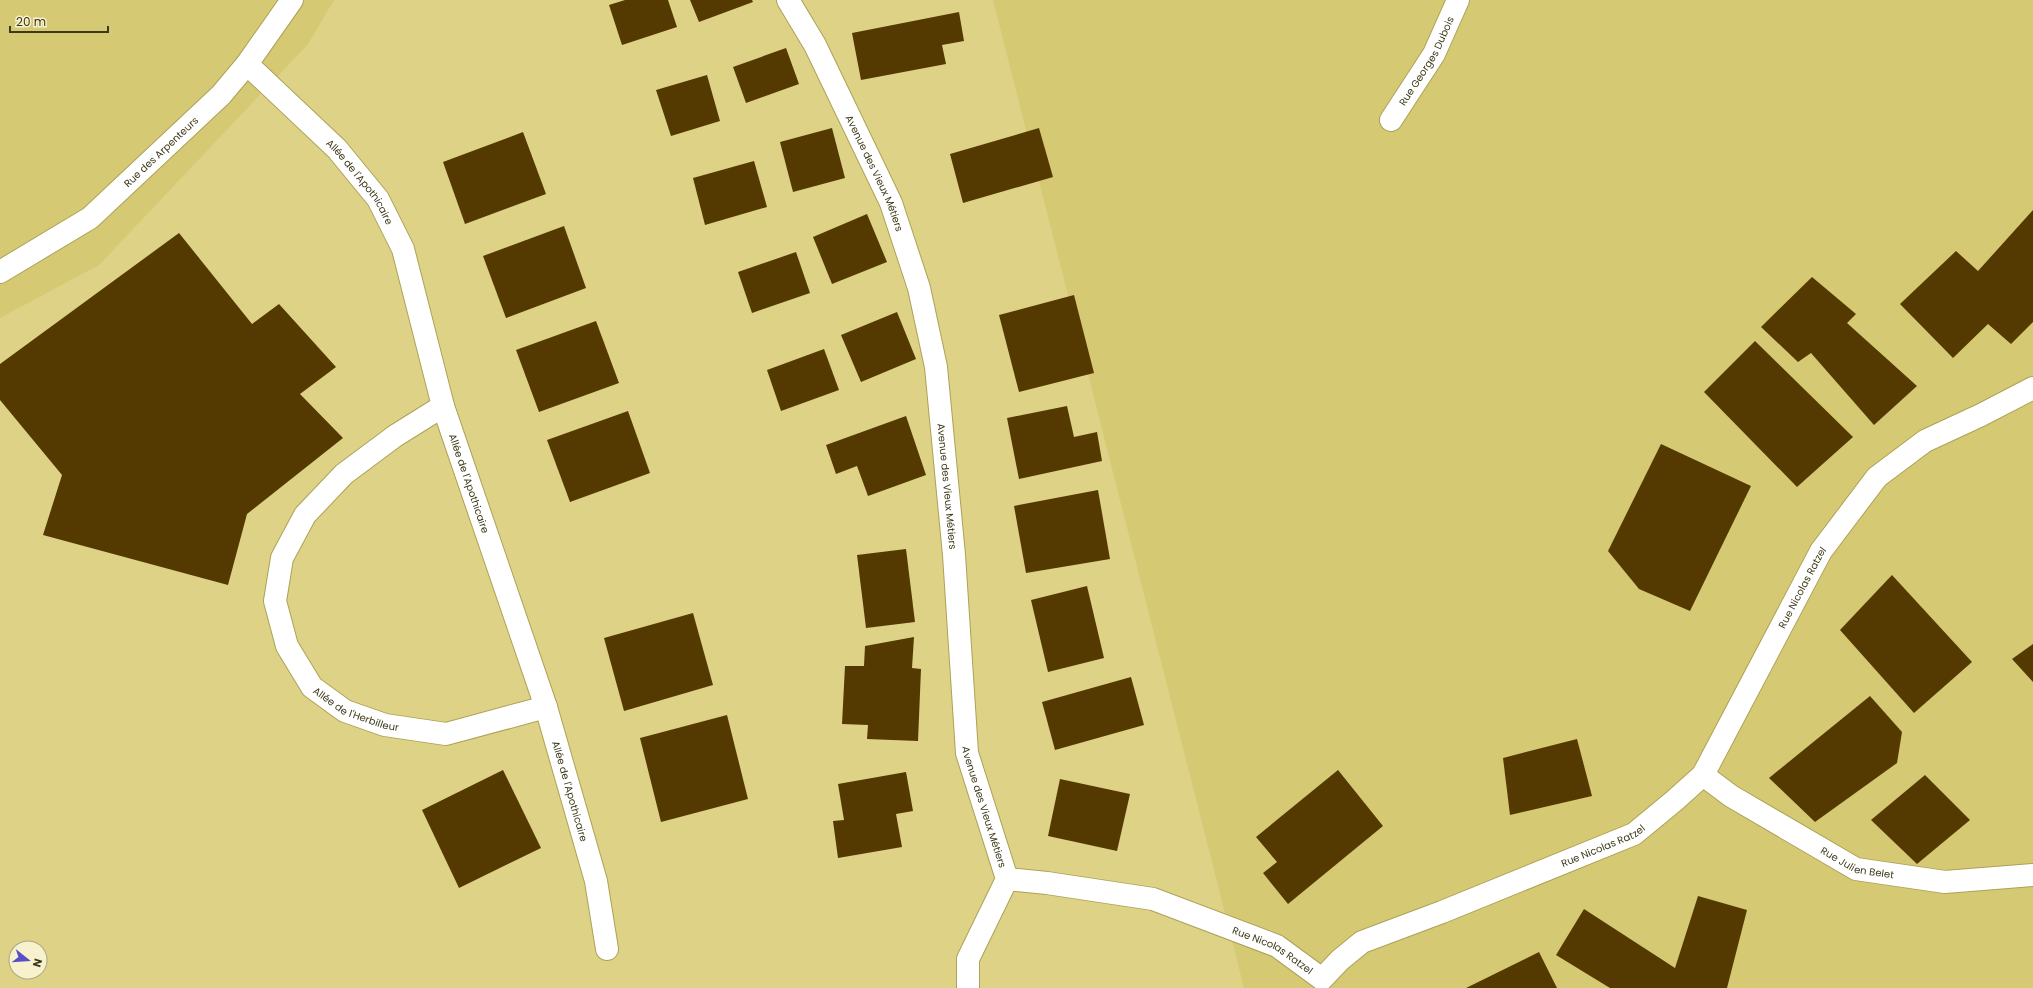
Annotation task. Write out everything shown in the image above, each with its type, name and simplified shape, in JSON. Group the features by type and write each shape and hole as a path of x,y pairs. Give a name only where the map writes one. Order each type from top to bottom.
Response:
{"street":[{"name":"Rue des Arpenteurs","path":"0,272 90,218 222,94 247,64 292,0"},
{"name":"Avenue des Vieux Métiers","path":"788,0 815,45 891,203 919,288 936,367 954,555 968,753 1007,879 968,959 968,988"},
{"name":"Rue Georges Dubois","path":"1391,120 1434,54 1458,0"},
{"name":"Allée de l'Apothicaire","path":"247,64 337,149 378,199 403,249 442,406 546,707 596,882 606,949"},
{"name":"Rue Nicolas Ratzel","path":"1007,879 1047,883 1153,899 1277,946 1325,984 1340,960 1362,942 1442,912 1634,834 1703,775 1821,551 1877,476 1925,441 1981,415 2033,388"},
{"name":"Allée de l'Herbilleur","path":"442,406 395,436 344,474 305,514 282,558 276,601 287,646 312,687 345,711 385,726 446,734 546,707"},
{"name":"Rue Julien Belet","path":"1703,775 1731,796 1856,869 1945,882 2033,875"}],"shaded area":[{"path":"0,0 334,0 308,44 99,265 0,318"},
{"path":"993,0 2033,0 2033,988 1244,988"}],"building":[{"path":"625,0 668,0 677,27 622,45 609,5"},
{"path":"690,0 752,0 753,2 699,22"},
{"path":"959,12 964,41 942,45 946,64 861,80 852,33"},
{"path":"786,48 799,84 746,103 733,67"},
{"path":"707,75 720,121 671,136 656,90"},
{"path":"832,128 845,178 793,192 780,142"},
{"path":"1039,128 1053,177 963,203 950,154"},
{"path":"523,132 546,194 465,224 443,162"},
{"path":"754,161 767,207 705,225 693,178"},
{"path":"2033,210 2033,322 2011,344 1988,324 1953,358 1900,304 1956,251 1978,271"},
{"path":"867,214 887,262 832,284 813,237"},
{"path":"564,226 586,288 506,318 483,256"},
{"path":"179,233 252,324 279,304 336,367 300,394 343,438 247,514 228,585 43,535 62,475 0,400 0,364"},
{"path":"796,252 810,293 752,313 738,272"},
{"path":"1812,277 1856,314 1847,323 1917,386 1874,425 1811,353 1798,362 1761,327"},
{"path":"1074,295 1094,373 1019,392 999,315"},
{"path":"897,312 916,359 861,382 841,335"},
{"path":"596,321 619,383 539,412 516,350"},
{"path":"1755,341 1853,437 1797,487 1704,392"},
{"path":"824,349 839,390 781,411 767,370"},
{"path":"1067,406 1074,437 1097,432 1102,461 1019,479 1007,418"},
{"path":"628,411 650,473 570,502 547,440"},
{"path":"906,416 926,475 868,496 857,466 836,474 826,445"},
{"path":"1661,444 1751,486 1690,611 1639,589 1608,551"},
{"path":"1098,490 1110,559 1026,573 1014,506"},
{"path":"906,549 915,622 866,628 857,555"},
{"path":"1892,575 1972,662 1914,713 1840,630"},
{"path":"1087,586 1104,658 1048,672 1031,600"},
{"path":"693,613 713,685 624,711 604,638"},
{"path":"914,637 912,668 921,669 918,741 867,739 868,725 842,724 845,666 864,666 865,646"},
{"path":"2033,644 2033,682 2012,659"},
{"path":"1131,677 1144,725 1055,750 1042,702"},
{"path":"1870,696 1902,732 1897,763 1815,822 1769,778"},
{"path":"727,715 748,799 661,822 640,738"},
{"path":"1577,739 1592,796 1510,815 1503,758"},
{"path":"503,770 541,848 459,888 422,810"},
{"path":"1338,770 1383,826 1288,904 1263,873 1277,862 1256,837"},
{"path":"906,772 913,811 896,814 902,847 838,858 833,821 844,820 838,784"},
{"path":"1925,775 1970,820 1917,864 1871,820"},
{"path":"1060,779 1130,794 1117,851 1048,836"},
{"path":"1698,896 1747,910 1727,988 1610,988 1556,955 1584,909 1675,968"},
{"path":"1539,952 1557,988 1466,988"}]}
